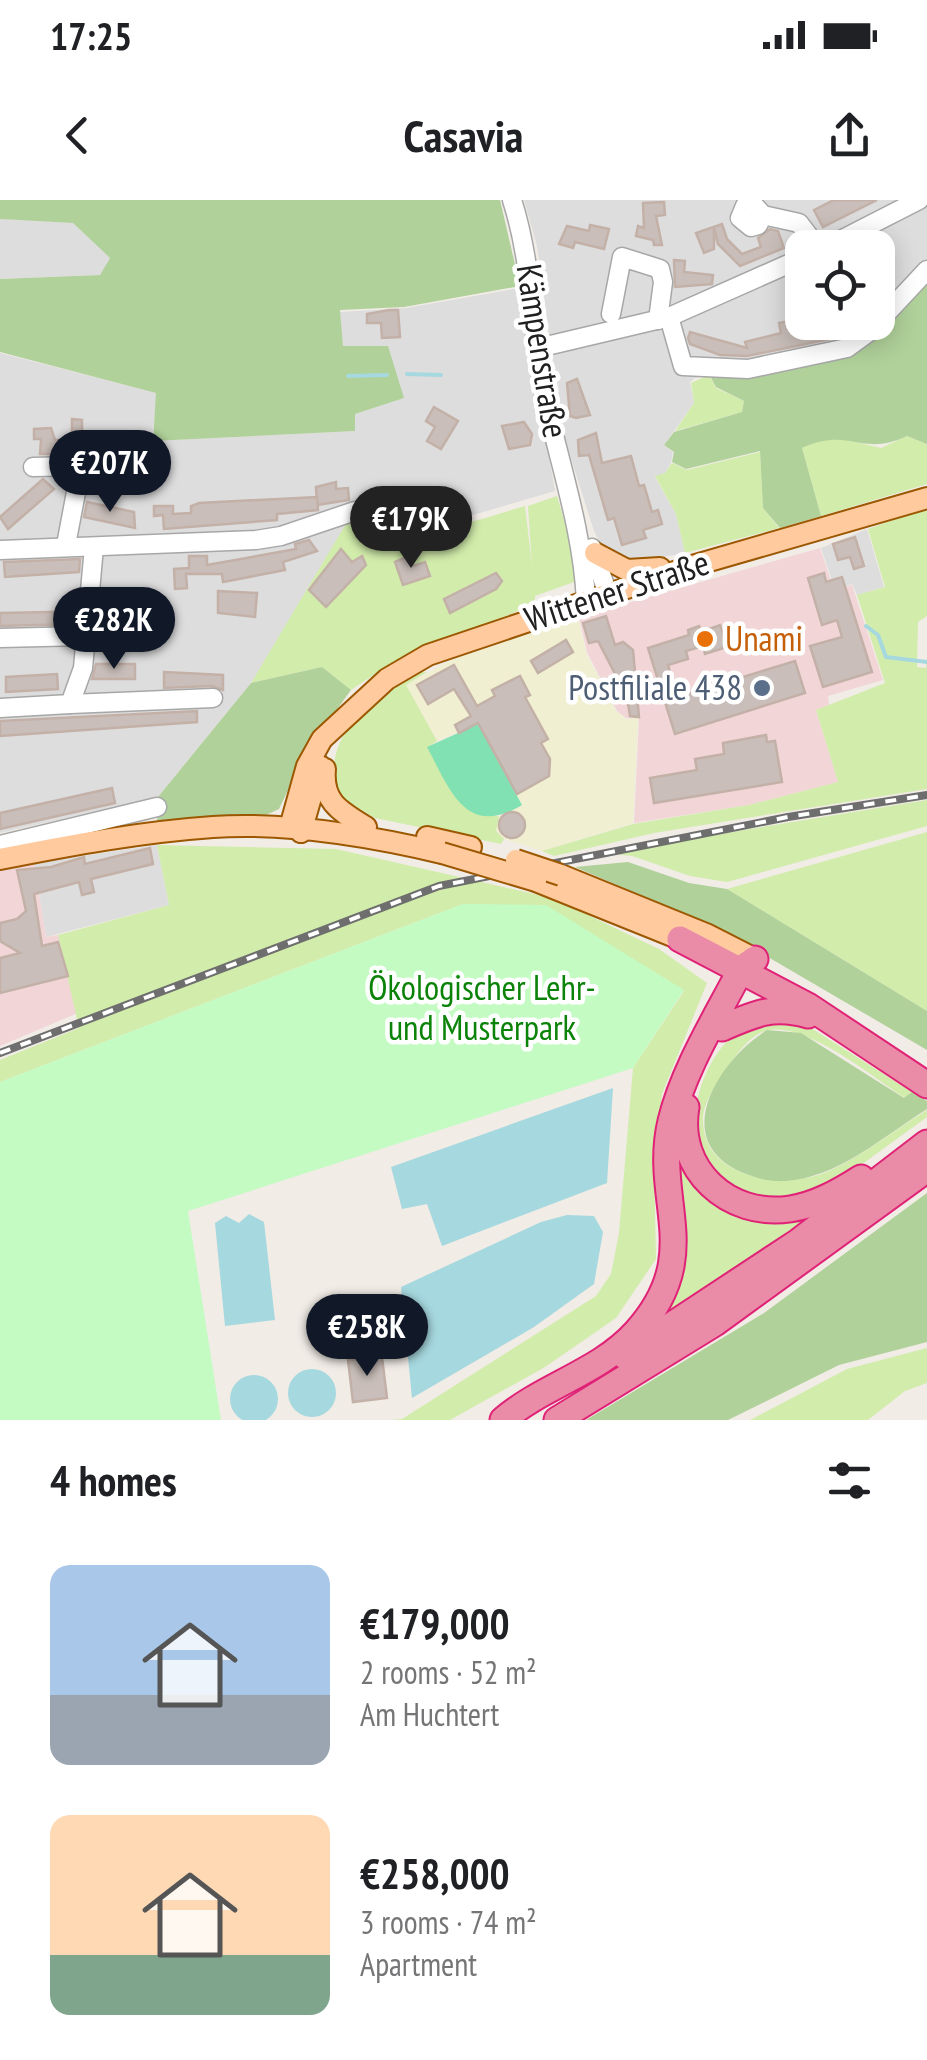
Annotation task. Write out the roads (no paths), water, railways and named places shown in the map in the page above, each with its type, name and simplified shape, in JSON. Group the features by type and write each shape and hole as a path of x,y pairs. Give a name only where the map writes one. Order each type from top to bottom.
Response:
{"highway":[{"path":"680,940 750,968 927,1064"},
{"path":"680,940 718,978 721,992 718,1026 695,1076 683,1121 695,1166 729,1200 769,1210 809,1204 874,1170 927,1130"},
{"path":"506,1420 618,1347 635,1333 656,1304 668,1280 676,1234 670,1124 750,968"},
{"path":"750,968 927,1085"},
{"path":"718,1026 772,1009 807,1014 846,1030"},
{"path":"506,1420 644,1346 711,1303 927,1144"},
{"path":"557,1420 715,1323 927,1169"}],"main road":[{"name":"Wittener Straße","path":"300,825 307,766 322,739 329,740 374,689 428,655 692,566 927,498"},
{"path":"594,553 627,570 692,566"},
{"path":"329,740 326,794 338,810 366,826"},
{"path":"300,825 442,853 536,880 680,940"},
{"path":"0,859 132,835 242,827 366,826 472,847 562,875 706,934 750,968"}],"street":[{"name":"Kämpenstraße","path":"512,200 526,253 544,395 572,503 586,602"},
{"path":"858,230 919,200"},
{"path":"763,215 799,222 806,230"},
{"path":"610,314 622,257 660,269 663,318 683,366 748,369 847,348 870,332 927,270"},
{"path":"538,348 663,318 785,265"},
{"path":"66,544 81,466"},
{"path":"33,467 146,466"},
{"name":"Kämpenstraße","path":"572,503 608,594"},
{"path":"0,550 66,544 94,547 256,540 355,511"},
{"path":"70,704 82,678 94,547"},
{"path":"0,638 83,636"},
{"path":"0,708 214,698"},
{"path":"0,845 157,807"},
{"path":"114,820 132,835"}],"water":[{"path":"613,1088 607,1183 442,1246 427,1204 402,1209 391,1167"},
{"path":"249,1214 264,1222 275,1320 225,1326 215,1223 226,1216 239,1223"},
{"path":"567,1215 594,1216 603,1232 594,1284 534,1327 412,1398 401,1287 541,1222"},
{"path":"312,1369 329,1376 336,1393 329,1410 312,1417 295,1410 288,1393 295,1376"},
{"path":"245,1377 263,1377 276,1390 276,1408 265,1420 243,1420 232,1408 232,1390"}],"waterway":[{"path":"407,374 441,375"},
{"path":"348,376 387,375"},
{"path":"866,626 878,635 886,657 927,662"}],"railway":[{"path":"0,1053 439,886 788,817 927,795"}],"place":[{"name":"Unami","path":"705,639"},
{"name":"Postfiliale 438","path":"762,688"}],"park label":[{"name":"Ökologischer Lehr- und Musterpark","path":"482,1008"}]}
